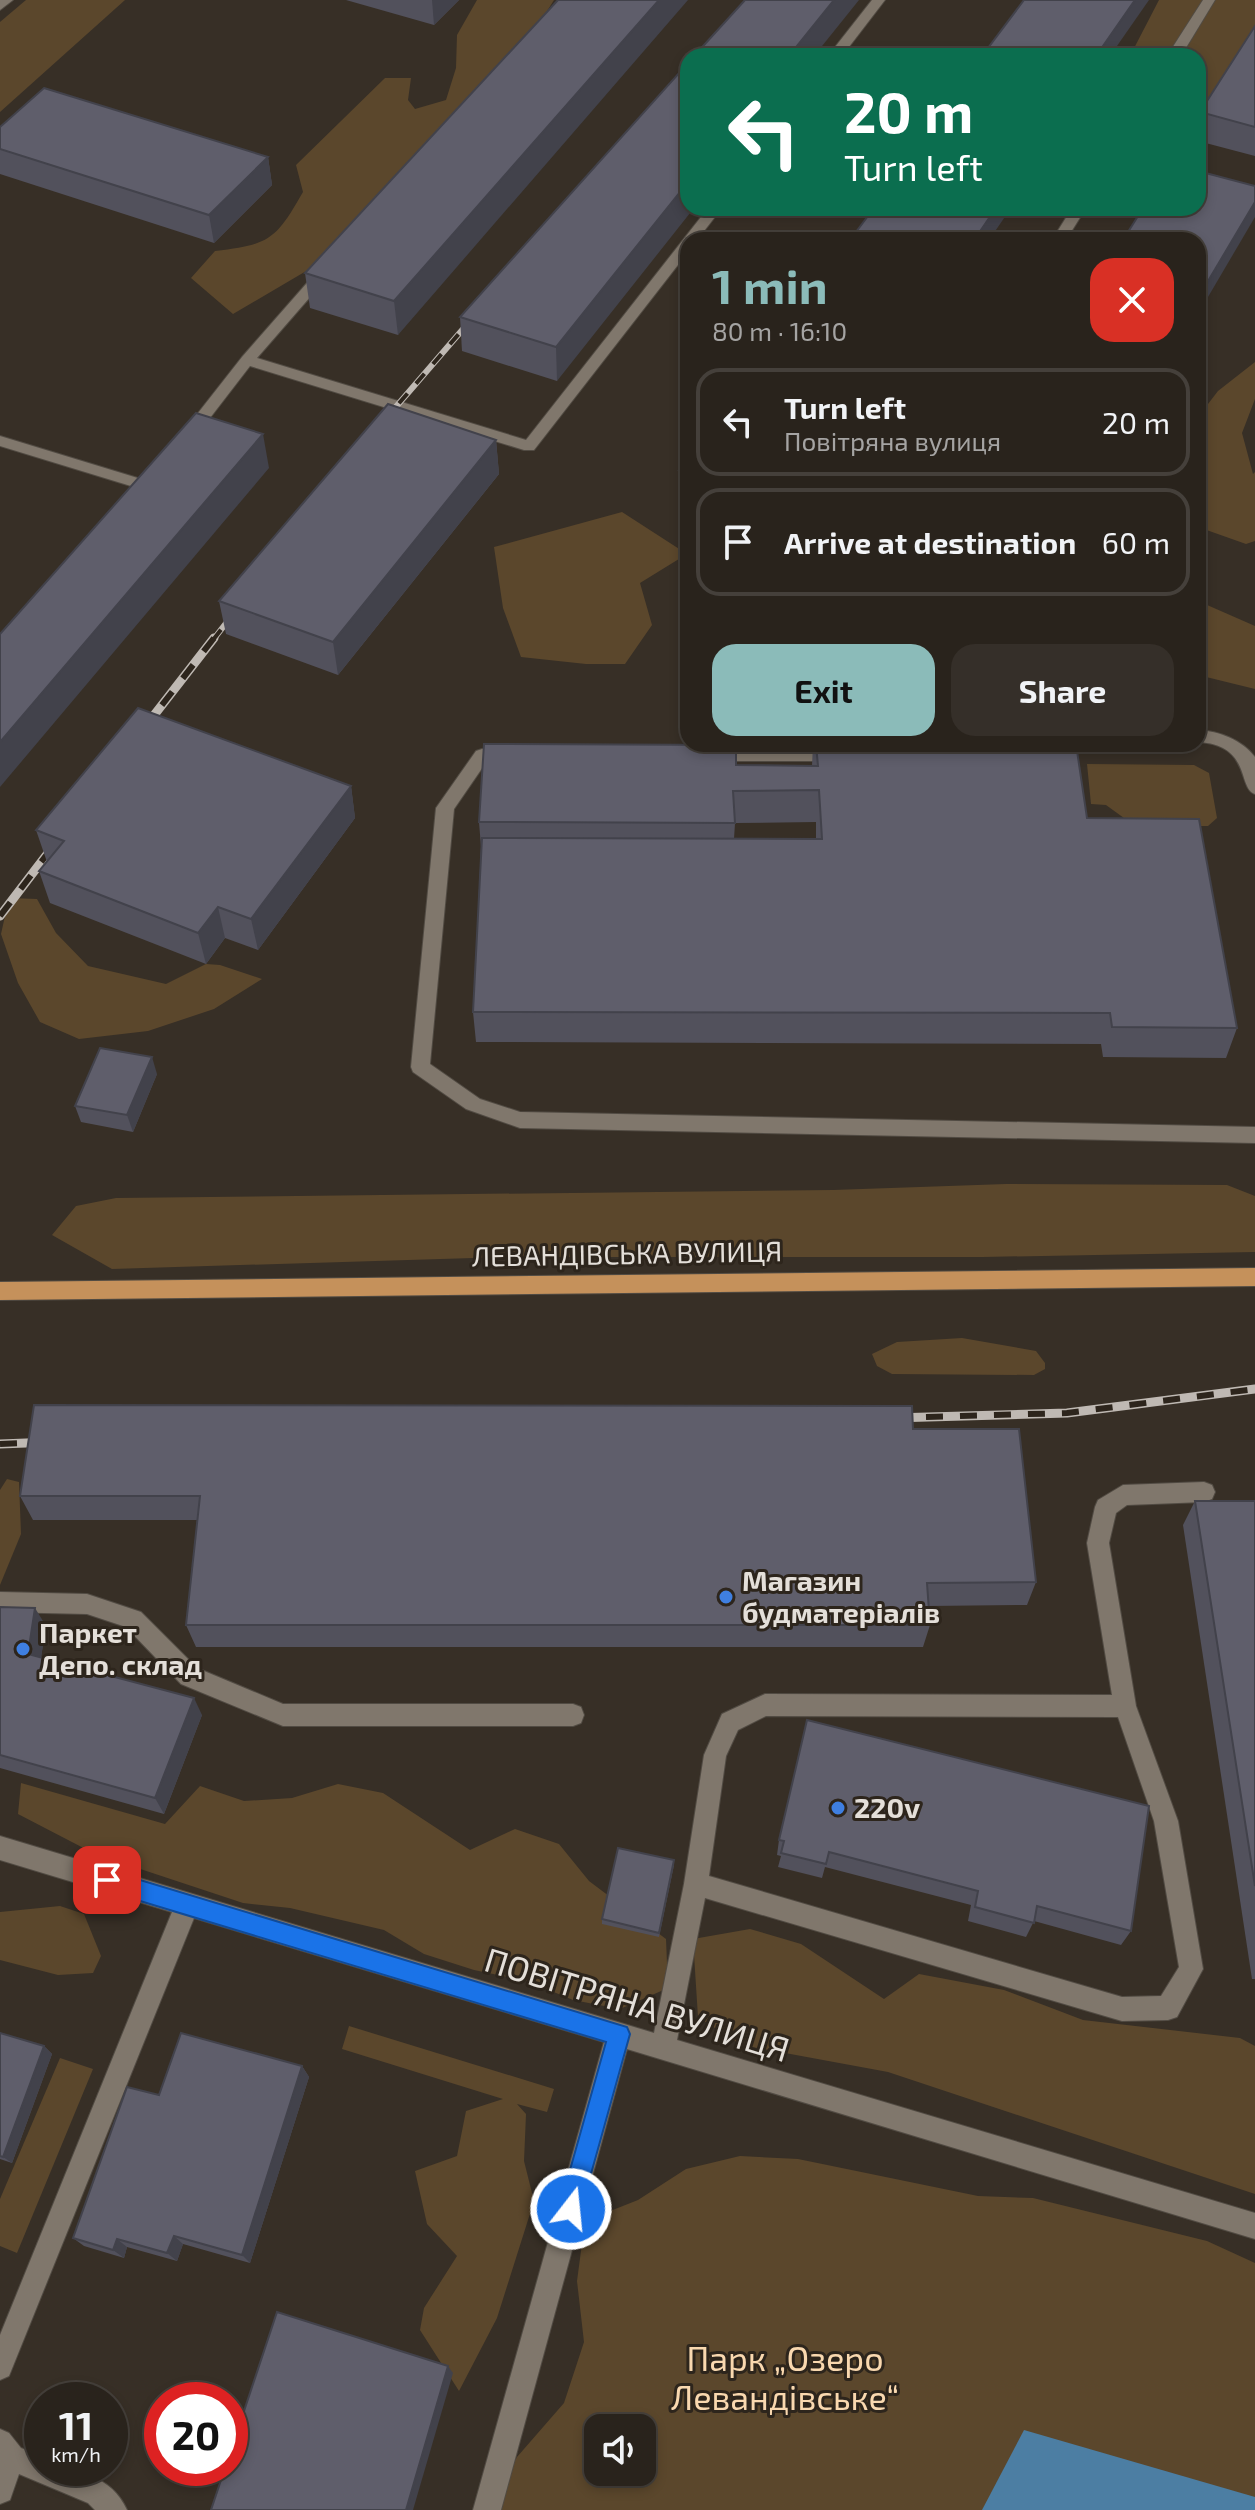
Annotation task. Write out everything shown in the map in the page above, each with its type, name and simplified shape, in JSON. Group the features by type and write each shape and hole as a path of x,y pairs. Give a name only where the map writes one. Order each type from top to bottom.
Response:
{"main road":[{"name":"ЛЕВАНДІВСЬКА ВУЛИЦЯ","path":"0,1291 1255,1277"}],"street":[{"path":"0,6 7,0"},
{"path":"841,48 879,0"},
{"path":"1179,48 1209,0"},
{"path":"696,232 709,216"},
{"path":"0,441 139,490 342,252"},
{"path":"247,360 529,446 680,263"},
{"path":"1206,736 1249,761 1255,788"},
{"path":"529,755 482,755 445,808 420,1067 473,1104 520,1120 1255,1135"},
{"path":"687,755 861,755"},
{"path":"696,1884 1122,2009 1168,2008 1191,1969 1166,1821 1125,1706 1098,1543 1106,1507 1123,1495 1204,1492"},
{"path":"0,1602 87,1604 133,1619 189,1676 283,1715 573,1715"},
{"path":"663,2048 696,1884 715,1755 730,1722 765,1705 1125,1706"},
{"name":"ПОВІТРЯНА ВУЛИЦЯ","path":"0,1848 1255,2226"},
{"path":"0,2367 6,2337 187,1905"},
{"path":"487,2510 619,2034"},
{"path":"0,2490 6,2449 98,2493 113,2510"}],"green space":[{"path":"26,0 125,0 0,112 0,22"},
{"path":"477,0 554,0 510,70 313,267 233,314 191,278 215,251 260,242 278,230 303,192 296,165 385,78 411,78 408,100 415,109 446,100 456,68 457,35"},
{"path":"1159,0 1255,0 1255,28 1218,93 1206,106 1206,48 1134,48"},
{"path":"1255,362 1255,399 1242,433 1253,474 1255,472 1255,541 1246,544 1206,530 1206,407 1218,391"},
{"path":"622,512 680,549 680,558 640,583 652,625 625,664 586,664 521,657 503,608 494,547"},
{"path":"1206,605 1255,626 1255,689 1206,677"},
{"path":"1087,764 1194,765 1209,773 1217,818 1208,826 1135,826 1106,805 1091,804"},
{"path":"9,898 37,899 56,933 88,966 166,984 206,964 220,965 262,979 214,1009 148,1031 79,1039 40,1022 18,983 1,934"},
{"path":"1006,1184 1227,1185 1255,1196 1255,1252 982,1257 506,1257 112,1269 52,1235 76,1206 116,1198 833,1190"},
{"path":"962,1338 1036,1351 1045,1363 1045,1369 1034,1375 892,1374 877,1366 872,1354 897,1342"},
{"path":"7,1479 19,1482 21,1534 0,1585 0,1490"},
{"path":"21,1783 165,1824 200,1786 244,1801 292,1798 338,1784 383,1793 470,1850 515,1829 559,1844 589,1881 666,1939 668,1988 620,2009 573,2000 527,1981 474,1970 424,1954 384,1930 290,1908 243,1903 95,1854 18,1814"},
{"path":"60,1906 84,1914 101,1956 93,1973 58,1975 0,1960 0,1912"},
{"path":"750,1929 801,1944 884,1999 919,1974 1004,1990 1083,2020 1240,2038 1255,2046 1255,2194 888,2072 741,2045 698,2017 693,1939"},
{"path":"349,2026 554,2089 547,2112 517,2104 526,2114 524,2161 534,2201 497,2318 459,2391 420,2330 424,2308 457,2256 427,2224 415,2171 457,2156 466,2111 503,2099 342,2049"},
{"path":"60,2058 93,2069 17,2253 0,2246 0,2199"},
{"name":"Парк „Озеро Левандівське“","path":"740,2156 798,2159 978,2196 1033,2198 1207,2241 1255,2263 1255,2510 488,2510 517,2457 564,2403 584,2342 577,2281 585,2221 638,2200 686,2169"}],"water":[{"path":"1024,2430 1255,2497 1255,2510 982,2510"}],"building":[{"path":"558,0 659,0 394,301 305,273"},
{"path":"745,0 834,0 795,48 701,48"},
{"path":"1024,0 1135,0 1102,48 988,48"},
{"path":"1255,26 1255,127 1206,114 1206,103"},
{"path":"680,72 680,192 556,347 460,317"},
{"path":"44,88 268,157 209,215 0,149 0,127"},
{"path":"1206,173 1255,186 1255,202 1206,285 1206,232 1128,232 1138,216 1206,216"},
{"path":"868,216 990,216 980,232 856,232"},
{"path":"388,404 496,440 333,642 219,601"},
{"path":"196,413 263,434 0,742 0,634"},
{"path":"138,708 351,786 251,919 218,907 198,933 39,871 64,841 36,830"},
{"path":"484,744 680,745 680,752 736,752 736,765 818,766 817,752 1077,752 1087,818 1199,819 1237,1028 1112,1027 1110,1013 473,1012 482,838 822,839 819,790 733,791 735,823 479,822"},
{"path":"100,1048 152,1057 127,1115 75,1106"},
{"path":"34,1405 912,1406 913,1429 1019,1429 1036,1582 927,1583 930,1625 186,1625 200,1496 20,1496"},
{"path":"1195,1501 1255,1501 1255,1886"},
{"path":"0,1607 35,1608 28,1654 194,1698 155,1798 0,1755"},
{"path":"807,1720 1149,1806 1131,1931 1037,1906 1034,1923 975,1907 978,1891 829,1852 826,1864 781,1853 784,1841 779,1840"},
{"path":"618,1848 674,1860 659,1933 602,1919"},
{"path":"0,2033 44,2046 3,2157 0,2156"},
{"path":"181,2033 302,2066 242,2255 174,2236 167,2253 117,2239 113,2250 73,2238 127,2087 159,2095"},
{"path":"277,2312 448,2366 406,2510 211,2510 219,2486 248,2486 248,2399"}],"railway":[{"path":"382,423 476,314"},
{"path":"213,640 237,609"},
{"path":"141,732 214,638"},
{"path":"0,916 58,840"},
{"path":"892,1418 1067,1413 1255,1389"},
{"path":"0,1444 52,1442"}],"place":[{"name":"Магазин будматеріалів","path":"726,1597"},
{"name":"Паркет Депо. склад","path":"23,1649"},
{"name":"220v","path":"838,1808"}],"route":[{"path":"107,1880 619,2034 571,2209"}]}
